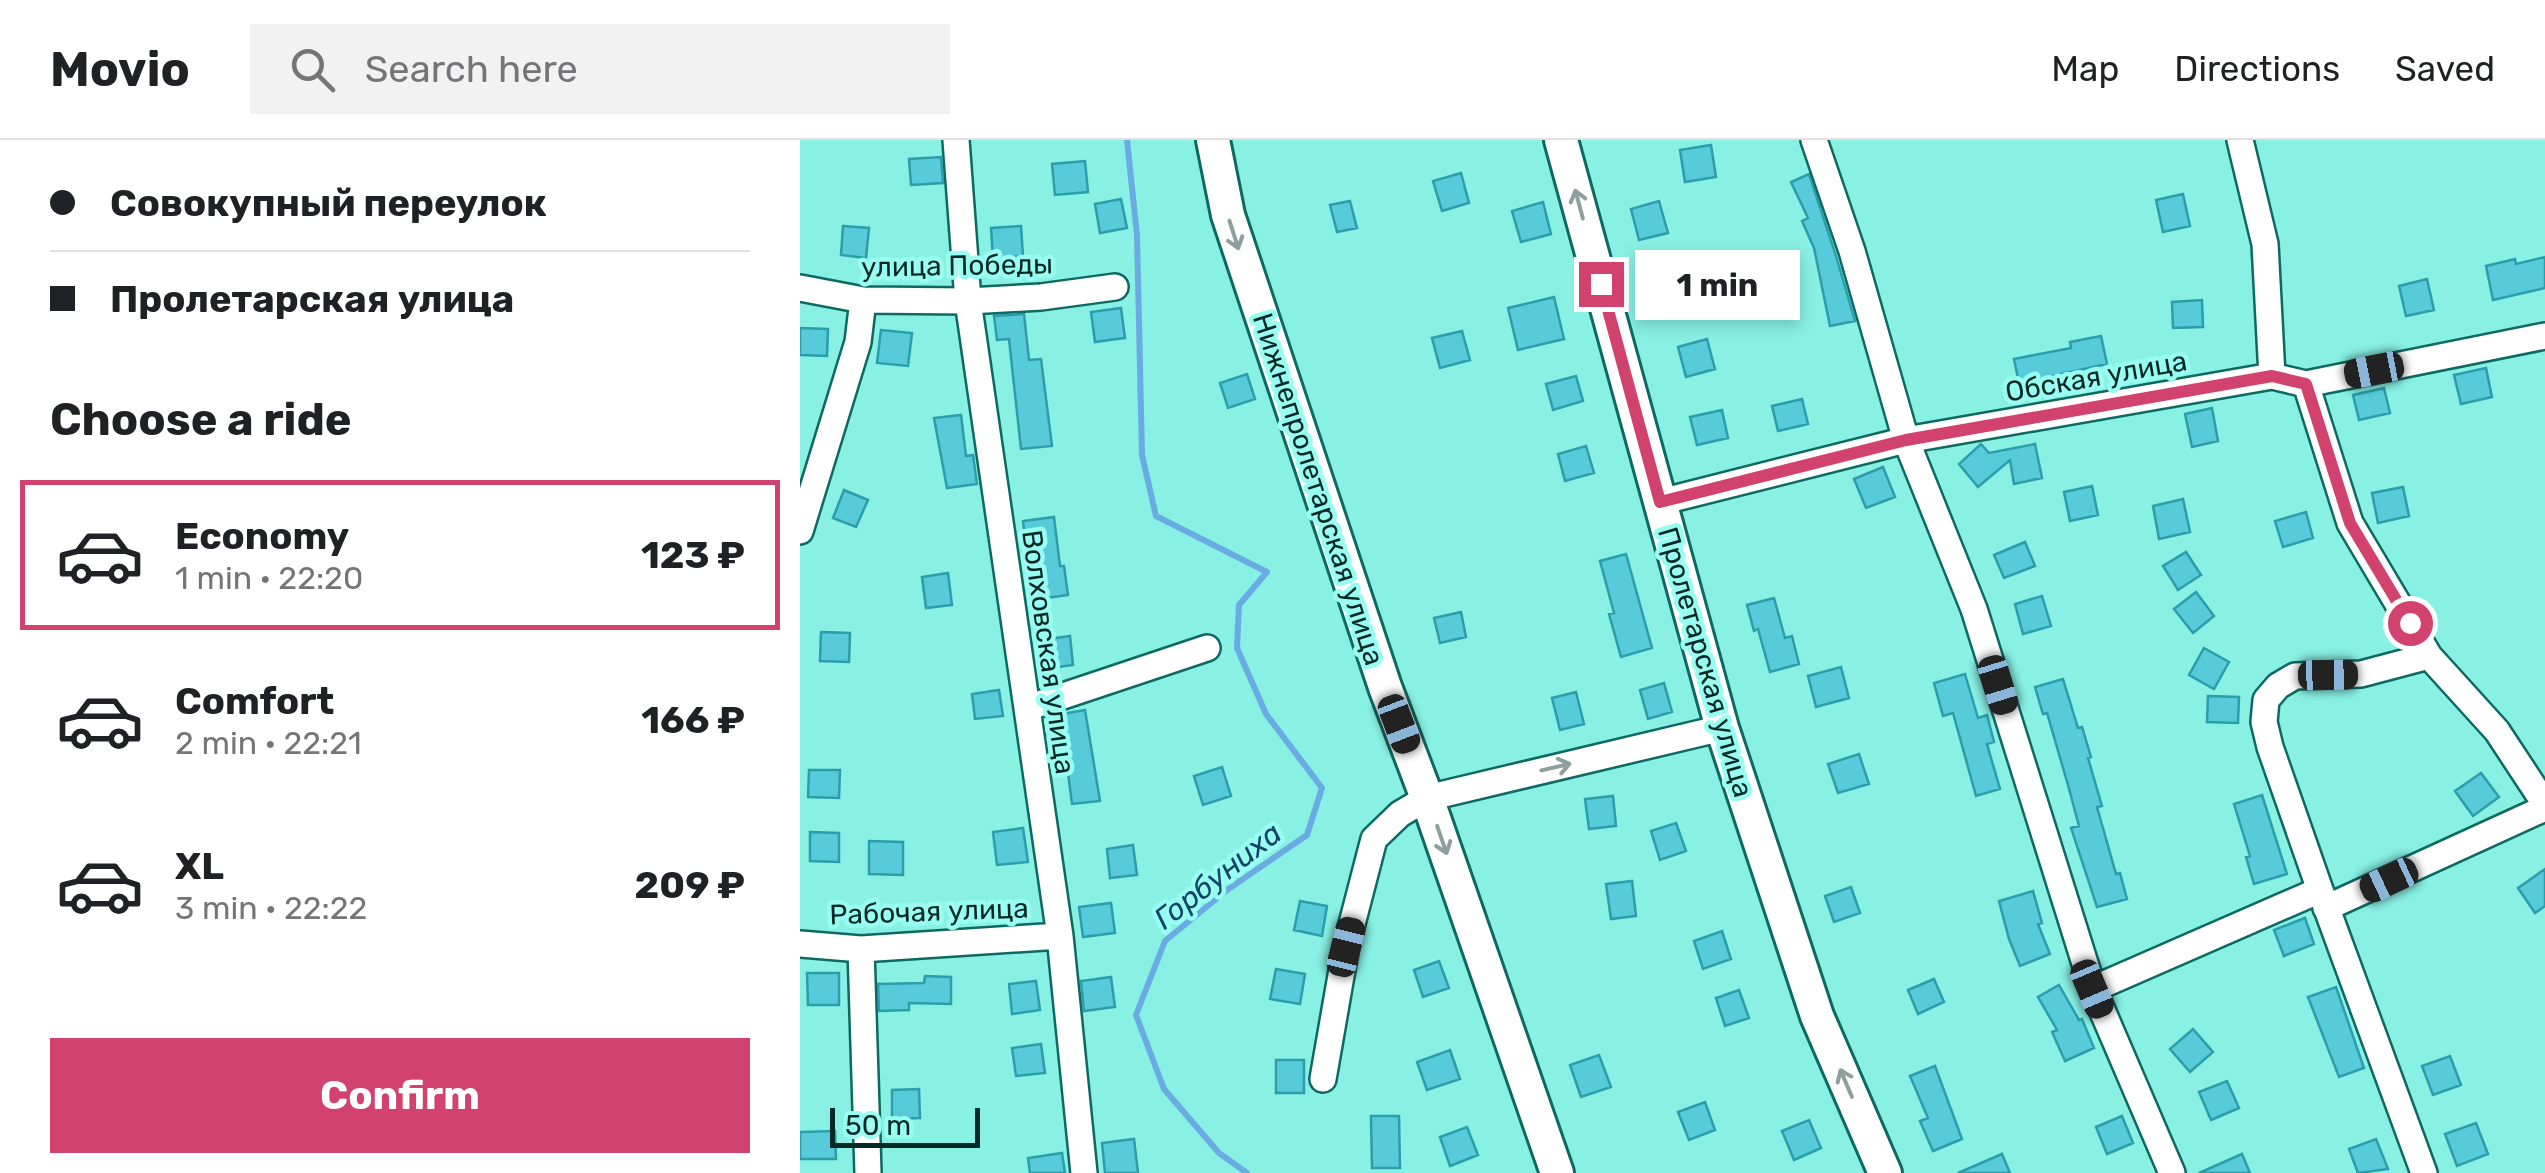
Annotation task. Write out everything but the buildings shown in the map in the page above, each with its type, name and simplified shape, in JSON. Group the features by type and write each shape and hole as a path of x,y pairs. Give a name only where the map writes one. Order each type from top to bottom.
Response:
{"main road":[{"name":"Нижнепролетарская улица","path":"1213,140 1228,215 1385,687 1557,1173"},
{"name":"Пролетарская улица","path":"1562,140 1722,728 1817,1016 1884,1173"}],"street":[{"name":"Волховская улица","path":"956,140 968,301 1060,936 1084,1173"},
{"path":"1814,140 1852,251 1906,440 1974,609 2092,989 2172,1173"},
{"path":"2240,140 2264,244 2272,376"},
{"name":"улица Победы","path":"800,288 863,300 968,301 1041,297 1114,286"},
{"path":"800,531 858,342 863,300"},
{"name":"Обская улица","path":"1660,502 1906,440 2272,376 2306,384 2545,336"},
{"path":"2092,989 2323,899 2545,806 2498,731 2429,656 2350,523 2306,384"},
{"path":"1027,708 1207,648"},
{"path":"2424,1173 2323,899 2264,722 2266,700 2294,676 2362,674 2429,656"},
{"path":"1324,1079 1346,947 1374,839 1400,814 1427,798 1722,728"},
{"name":"Рабочая улица","path":"800,944 860,949 1060,936"},
{"path":"860,949 868,1173"}],"waterway":[{"name":"Горбуниха","path":"1127,140 1137,235 1142,455 1156,516 1267,572 1239,605 1237,648 1266,714 1322,788 1307,835 1227,890 1165,941 1136,1015 1164,1089 1219,1153 1247,1173"}],"route":[{"path":"1601,284 1660,502 1906,440 2272,376 2306,384 2350,523 2410,623"}]}
